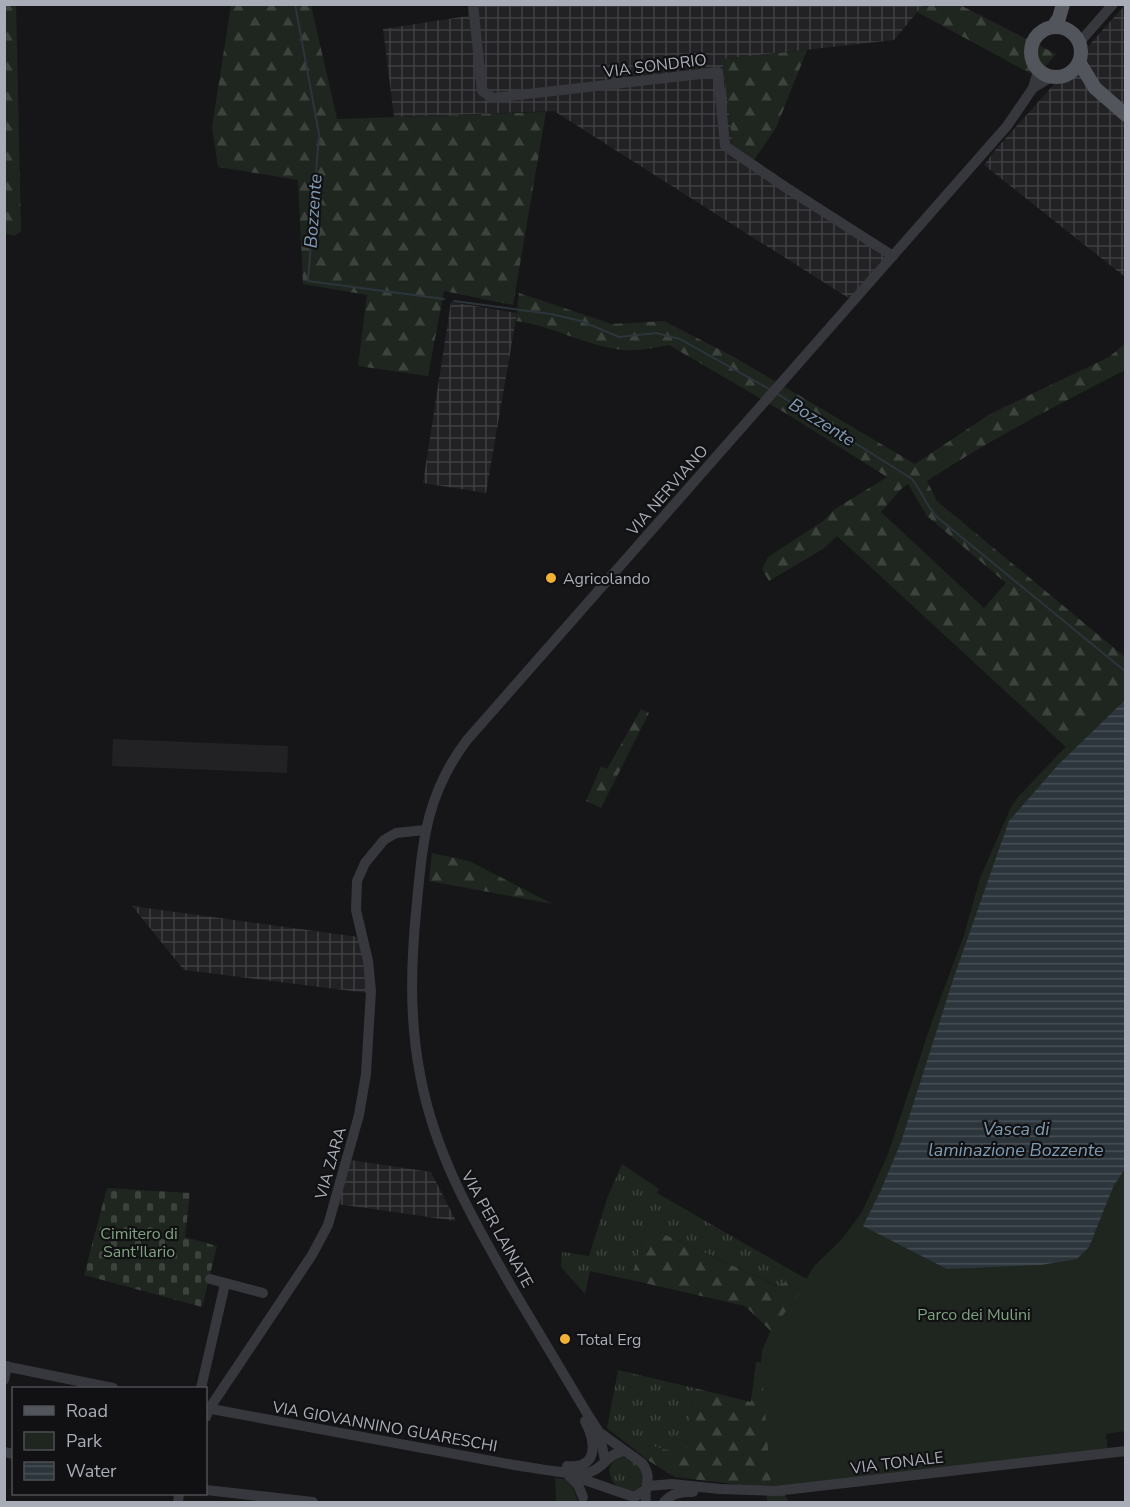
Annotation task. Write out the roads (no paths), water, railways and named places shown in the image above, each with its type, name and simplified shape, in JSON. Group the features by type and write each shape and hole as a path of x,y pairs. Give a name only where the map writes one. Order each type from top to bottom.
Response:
{"main road":[{"path":"1063,6 1067,33 1081,53 1079,62 1067,75"},
{"path":"1067,33 1041,32 1036,36 1031,47 1031,60 1044,74 1067,75 1095,88"},
{"path":"1079,62 1095,88 1125,115"}],"street":[{"name":"VIA SONDRIO","path":"473,4 482,91 494,98 718,72 725,146 785,188 893,256"},
{"path":"1067,33 1092,27 1113,4"},
{"name":"VIA NERVIANO","path":"419,880 425,830 434,798 443,777 467,740 1016,116 1044,74"},
{"name":"VIA ZARA","path":"207,1411 316,1247 333,1209 363,1095 370,1021 370,981 356,910 357,883 365,863 384,840 396,833 425,830"},
{"name":"VIA PER LAINATE","path":"419,880 412,962 412,1015 420,1074 430,1118 463,1202 599,1432 604,1463"},
{"path":"210,1279 263,1293"},
{"path":"201,1387 225,1284"},
{"path":"514,1465 527,1460 576,1467 589,1459 593,1450 592,1434 555,1368 554,1357"},
{"path":"4,1380 6,1366 104,1387"},
{"name":"VIA GIOVANNINO GUARESCHI","path":"207,1411 586,1476 611,1489"},
{"name":"VIA PER LAINATE","path":"599,1432 625,1451"},
{"path":"582,1497 586,1476 613,1453 625,1451 642,1463 647,1471 649,1480 646,1488 646,1503"},
{"name":"VIA TONALE","path":"672,1484 775,1491 1125,1451"},
{"path":"604,1463 604,1474 611,1489 633,1503"},
{"path":"647,1471 658,1479 672,1484"},
{"path":"563,1473 578,1485 582,1497"},
{"path":"582,1497 592,1488 611,1489 636,1496 646,1488 672,1484"},
{"path":"664,1503 676,1493 711,1492 720,1489"},
{"path":"207,1490 313,1503"}],"water":[{"name":"Vasca di laminazione Bozzente","path":"1125,700 1125,1169 1114,1185 1089,1247 1077,1259 1041,1265 947,1269 863,1226 901,1142 954,977 1009,821 1058,765"}],"waterway":[{"name":"Bozzente","path":"295,4 319,134 308,281 444,299"},
{"name":"Bozzente","path":"454,301 551,314 581,321 619,337 656,333 680,339 771,390"},
{"name":"Bozzente","path":"776,393 912,479 937,517 1126,672"}],"place":[{"name":"Agricolando","path":"551,578"},
{"name":"Total Erg","path":"565,1339"}],"park label":[{"name":"Cimitero di Sant'Ilario","path":"139,1242"},
{"name":"Parco dei Mulini","path":"974,1314"}]}
